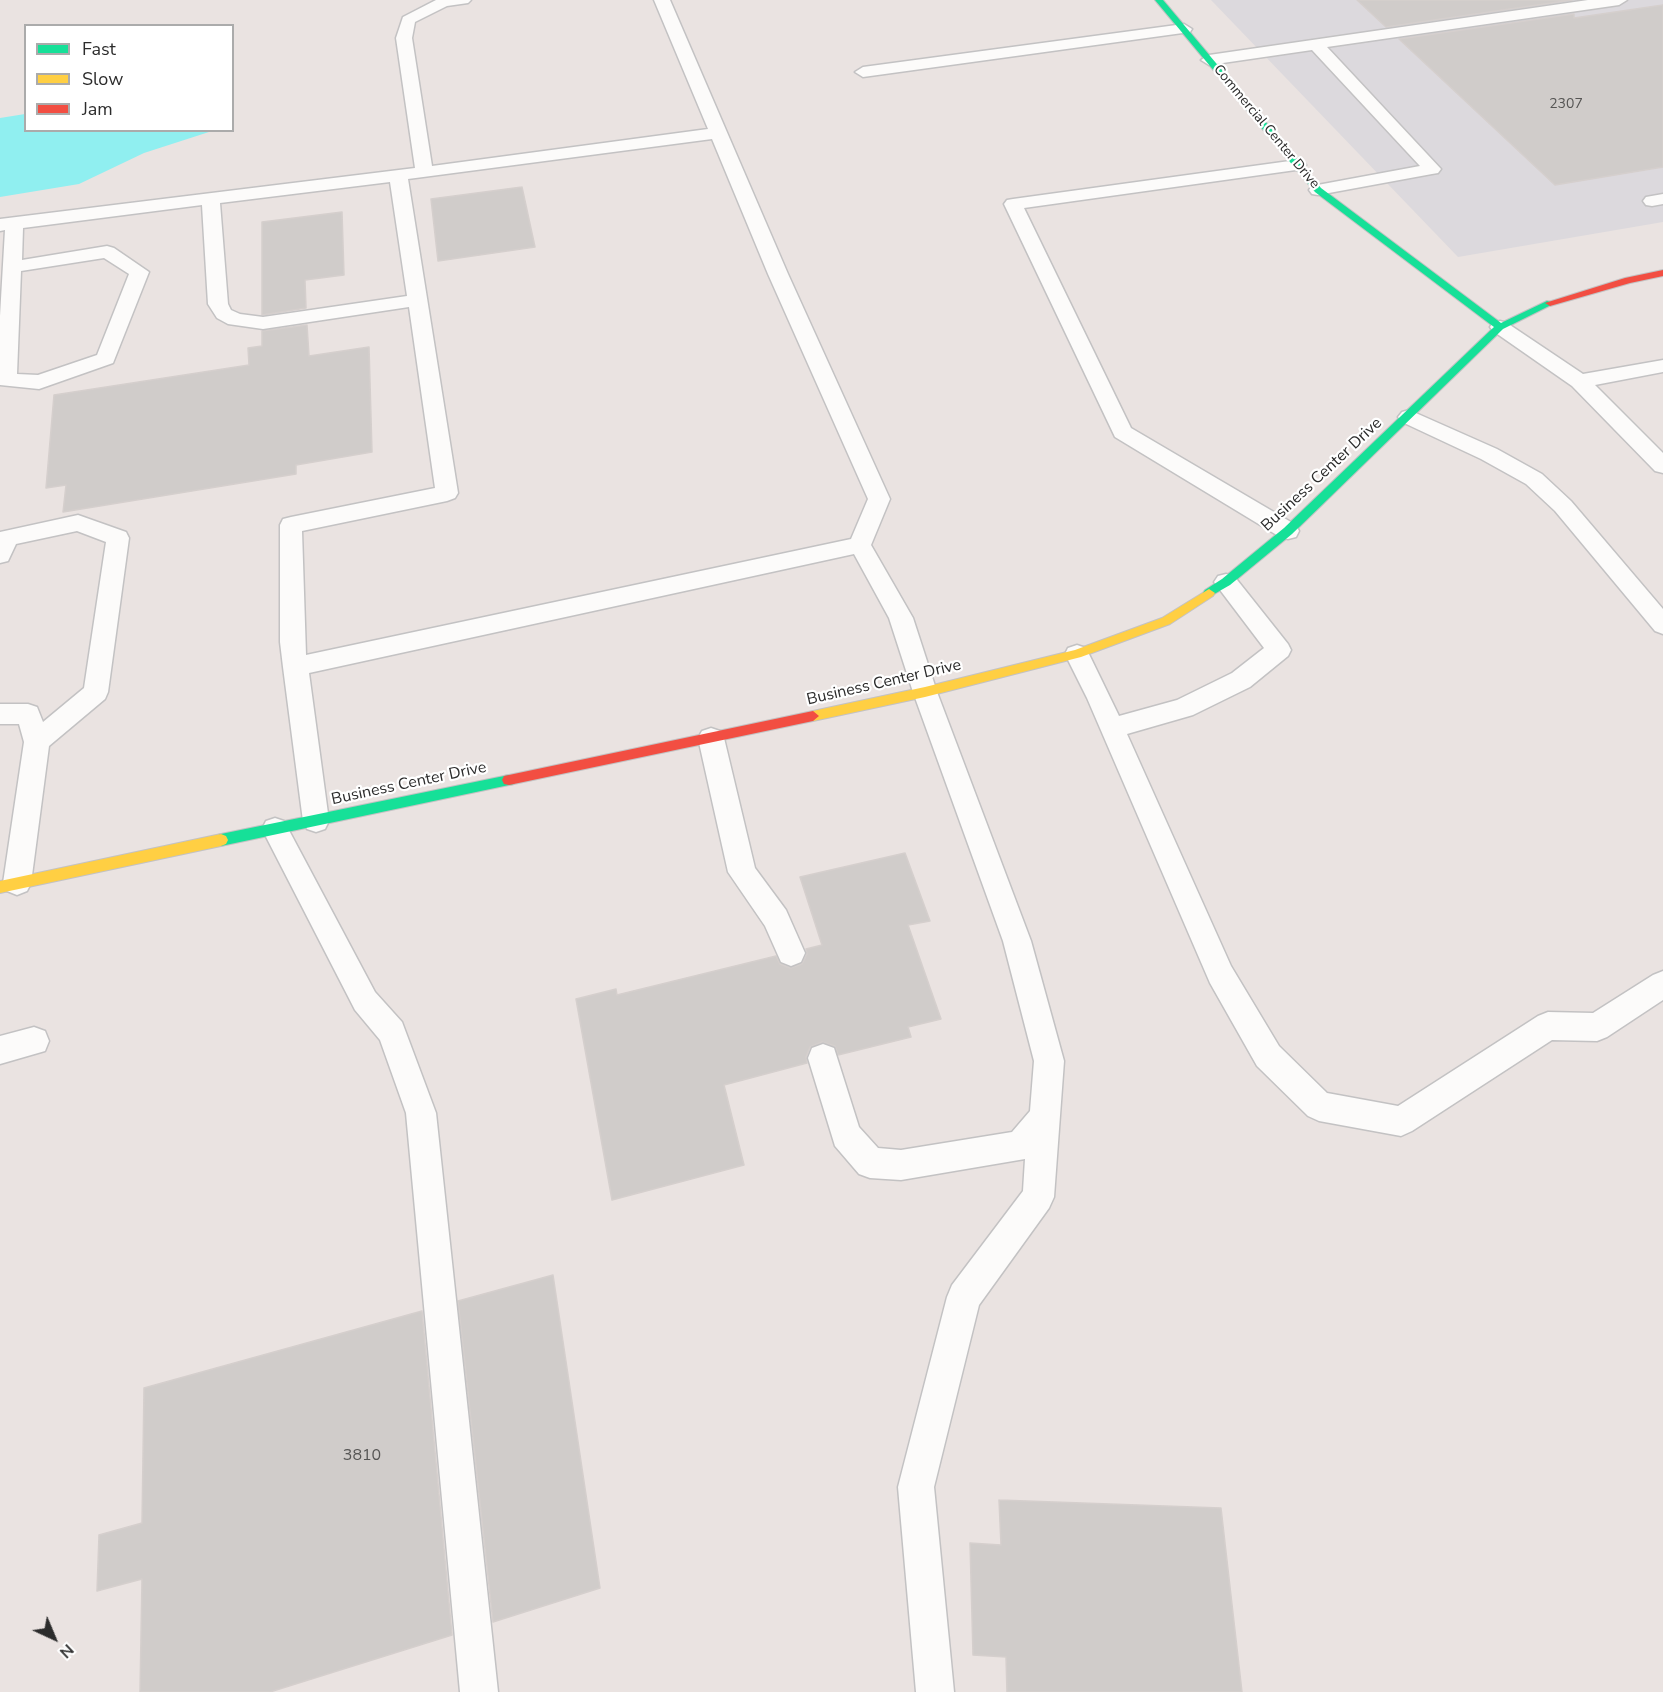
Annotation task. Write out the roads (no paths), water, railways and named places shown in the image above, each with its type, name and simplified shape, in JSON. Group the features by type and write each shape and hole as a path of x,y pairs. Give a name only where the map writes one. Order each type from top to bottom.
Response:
{"street":[{"name":"Commercial Center Drive","path":"1159,0 1318,190 1500,327"},
{"name":"Business Center Drive","path":"9,885 925,692 1077,654 1166,621 1226,582 1288,531 1500,327 1547,304 1628,280 1663,273"}],"lane":[{"path":"424,172 404,38 408,20 444,2 463,0"},
{"path":"662,0 778,274 879,499 860,545"},
{"path":"1209,60 1619,0"},
{"path":"863,72 1184,29"},
{"path":"1315,44 1432,169 1318,190"},
{"path":"12,267 107,252 139,272 106,359 39,382 7,380 12,267 7,225 719,133"},
{"path":"1288,531 1123,432 1013,204 1297,165"},
{"path":"316,821 292,642 291,525 447,493 398,175"},
{"path":"211,199 218,304 224,314 235,320 263,323 418,300"},
{"path":"1500,327 1579,381 1663,466"},
{"path":"1579,381 1663,366"},
{"path":"1409,417 1489,454 1534,479 1577,522 1663,625"},
{"path":"0,555 7,538 78,523 118,538 96,692 37,742"},
{"path":"296,668 860,545"},
{"path":"860,545 901,618 925,692 1017,941 1049,1061 1038,1197 964,1297 916,1487 935,1692"},
{"path":"1112,728 1184,708 1241,680 1279,650 1226,582"},
{"path":"1077,654 1220,974 1268,1056 1319,1106 1401,1120 1548,1026 1597,1027 1663,984"},
{"path":"0,714 28,714 37,742 9,885"},
{"path":"711,738 742,872 776,919 791,953"},
{"path":"274,829 364,1001 392,1032 421,1113 479,1692"},
{"path":"0,1050 34,1041"},
{"path":"824,1058 846,1135 870,1162 901,1165 1020,1146 1044,1117"}],"water":[{"path":"24,114 24,132 209,132 144,153 79,184 0,197 0,118"}]}
